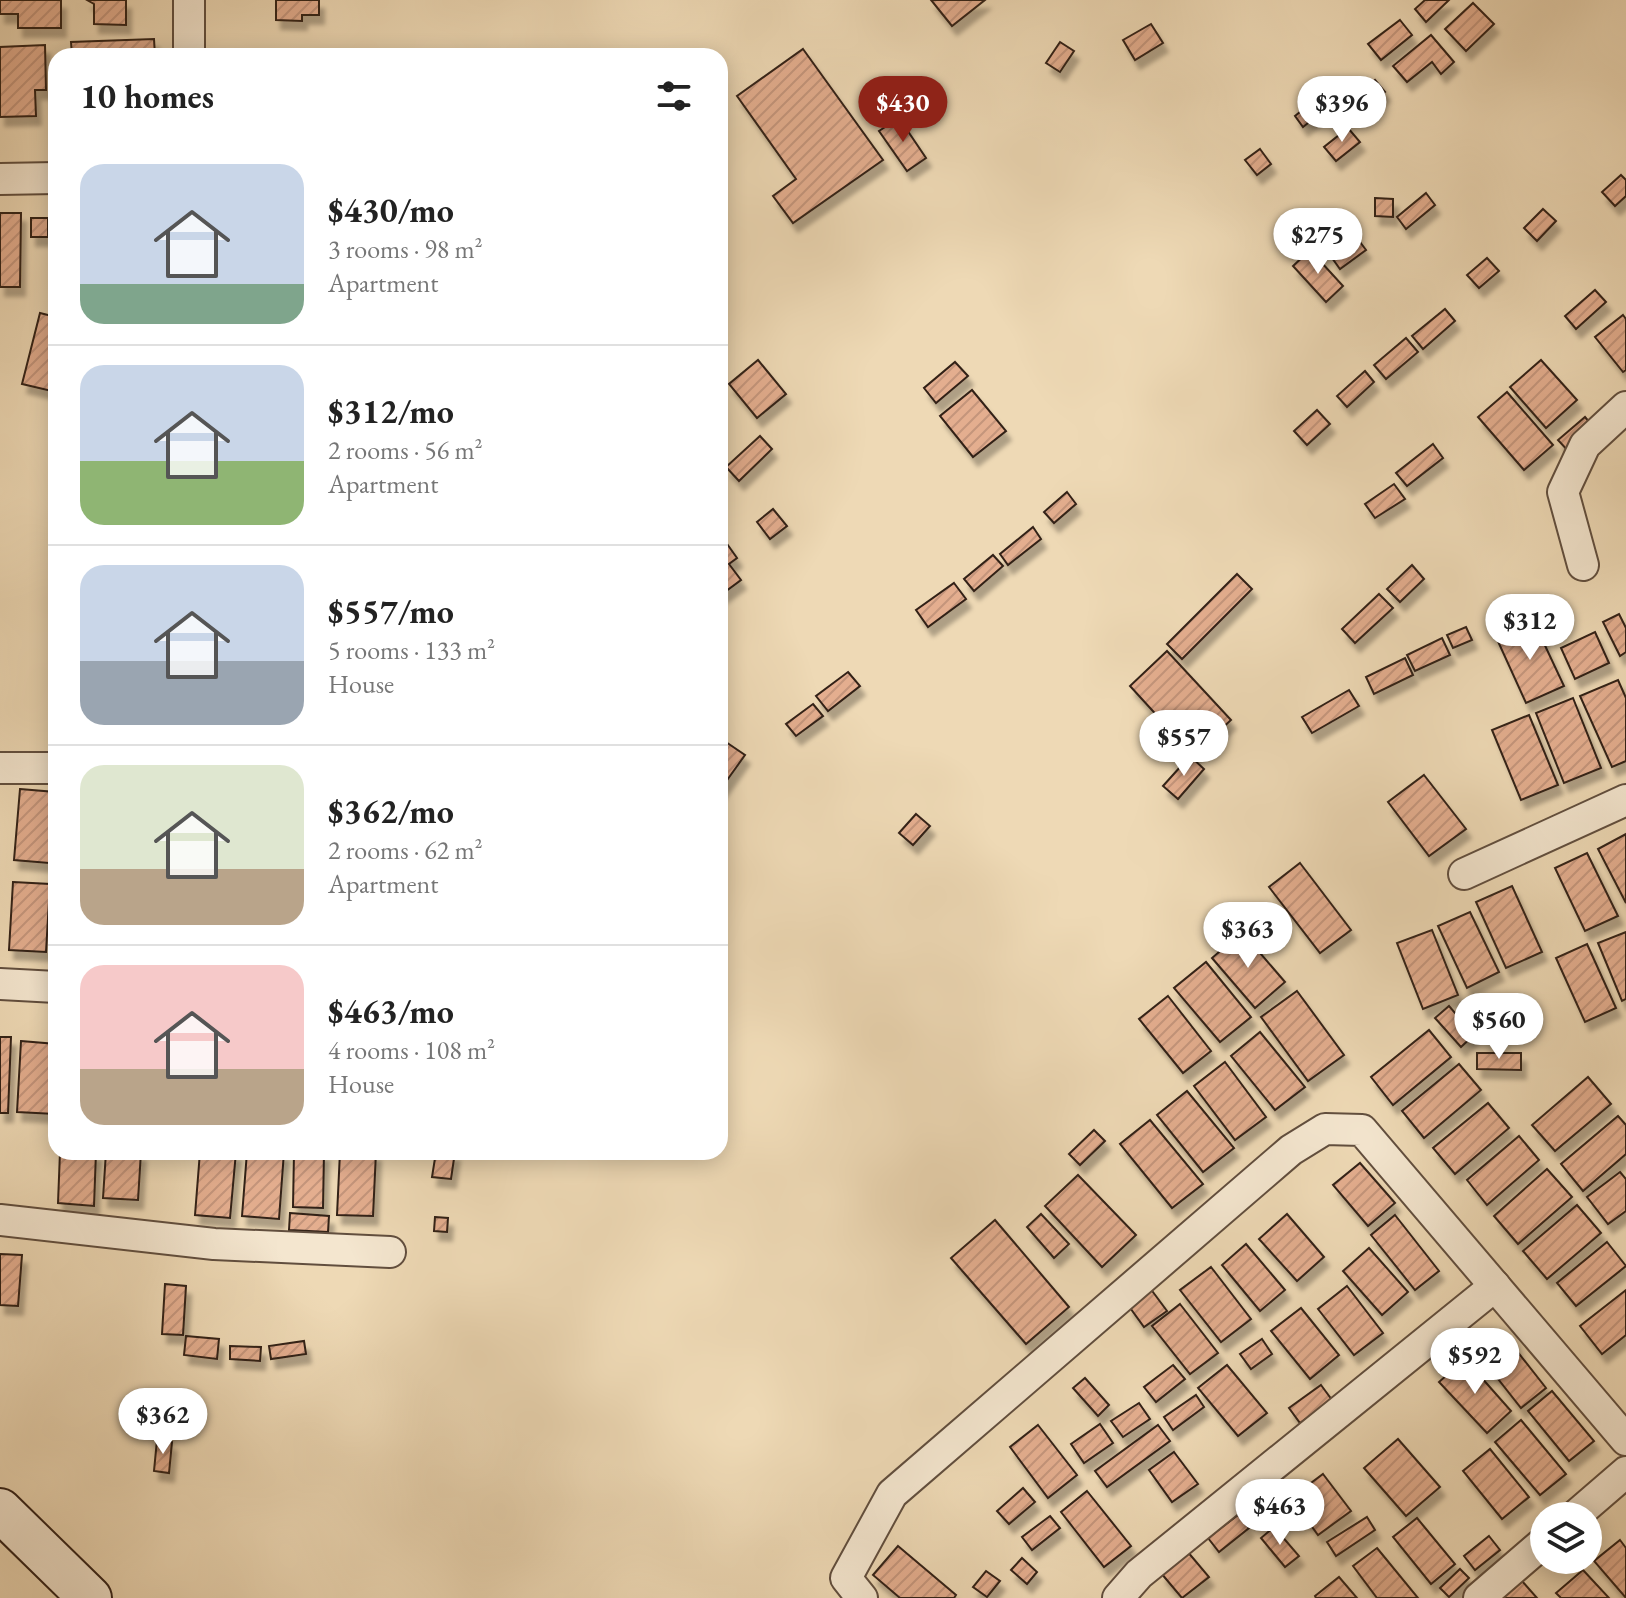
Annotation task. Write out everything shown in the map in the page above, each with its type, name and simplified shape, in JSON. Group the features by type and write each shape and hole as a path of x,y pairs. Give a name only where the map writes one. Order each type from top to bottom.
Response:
{"street":[{"path":"189,0 189,48"},
{"path":"0,179 48,178"},
{"path":"1583,565 1563,492 1585,445 1626,407"},
{"path":"0,768 48,768"},
{"path":"1464,874 1626,800"},
{"path":"0,984 48,987"},
{"path":"862,1598 846,1578 892,1494 1291,1150 1325,1129 1362,1130 1626,1440"},
{"path":"0,1220 214,1244 390,1252"},
{"path":"1118,1598 1139,1574 1495,1286"},
{"path":"1591,1502 1626,1472"},
{"path":"3,1518 90,1598"},
{"path":"1479,1598 1530,1554"}],"building":[{"path":"0,0 61,0 61,28 18,28 18,14 0,14"},
{"path":"87,0 126,0 126,25 94,24 94,4"},
{"path":"276,0 319,0 319,15 302,15 302,21 276,20"},
{"path":"931,0 985,0 952,26"},
{"path":"1425,0 1449,0 1426,22 1415,9"},
{"path":"1473,3 1494,24 1466,51 1445,29"},
{"path":"1400,20 1412,35 1381,60 1368,44"},
{"path":"1151,24 1163,43 1135,60 1123,40"},
{"path":"1431,35 1454,62 1441,74 1432,62 1407,82 1393,66"},
{"path":"154,39 155,48 71,48 71,42"},
{"path":"1060,42 1074,51 1060,72 1046,63"},
{"path":"45,45 46,90 35,90 36,116 0,117 0,47"},
{"path":"803,49 883,160 793,223 773,196 796,179 737,96"},
{"path":"1375,80 1385,92 1363,111 1353,100"},
{"path":"1320,96 1329,106 1303,127 1295,116"},
{"path":"899,118 926,158 907,171 879,131"},
{"path":"1348,128 1360,142 1336,161 1324,147"},
{"path":"1260,149 1271,164 1257,175 1245,160"},
{"path":"1621,175 1626,180 1626,196 1615,206 1602,192"},
{"path":"1426,193 1435,205 1406,229 1397,217"},
{"path":"1375,198 1393,199 1393,217 1375,216"},
{"path":"1543,209 1556,221 1537,241 1524,228"},
{"path":"0,213 21,213 20,287 0,287"},
{"path":"31,218 48,218 48,237 31,237"},
{"path":"1357,238 1366,250 1340,269 1332,258"},
{"path":"1310,250 1343,286 1326,302 1293,266"},
{"path":"1487,258 1499,271 1479,288 1467,275"},
{"path":"1595,290 1606,302 1576,329 1565,316"},
{"path":"1445,309 1455,321 1423,349 1412,336"},
{"path":"40,313 48,315 48,390 22,384"},
{"path":"1623,315 1626,319 1626,370 1623,372 1595,337"},
{"path":"1406,338 1418,352 1386,379 1374,365"},
{"path":"758,360 786,394 757,418 729,384"},
{"path":"1541,360 1577,400 1546,428 1510,387"},
{"path":"955,362 968,376 936,403 924,388"},
{"path":"1365,371 1374,382 1347,407 1337,396"},
{"path":"972,390 1006,431 973,457 940,416"},
{"path":"1507,392 1553,445 1524,470 1478,417"},
{"path":"1317,410 1330,424 1307,445 1294,431"},
{"path":"1585,417 1596,430 1569,452 1558,440"},
{"path":"760,436 772,449 739,481 728,465"},
{"path":"1433,444 1443,458 1407,486 1396,473"},
{"path":"1394,484 1405,499 1375,518 1365,504"},
{"path":"1067,492 1076,504 1054,523 1044,512"},
{"path":"773,509 787,526 770,539 757,522"},
{"path":"1033,527 1041,539 1008,565 1000,554"},
{"path":"728,545 737,558 729,564 741,580 728,590"},
{"path":"993,555 1003,566 974,591 964,579"},
{"path":"1412,565 1424,579 1400,602 1387,589"},
{"path":"1237,574 1252,589 1182,659 1167,644"},
{"path":"954,583 966,599 928,627 916,610"},
{"path":"1379,594 1393,608 1355,643 1342,629"},
{"path":"1619,614 1626,628 1626,652 1620,656 1603,622"},
{"path":"1533,620 1564,686 1526,703 1496,637"},
{"path":"1466,627 1472,640 1453,648 1447,635"},
{"path":"1595,632 1609,663 1575,679 1561,648"},
{"path":"1442,638 1450,655 1415,671 1407,655"},
{"path":"1167,651 1231,720 1193,755 1130,686"},
{"path":"1405,658 1413,675 1374,694 1366,677"},
{"path":"848,672 860,686 828,711 816,696"},
{"path":"1618,680 1626,698 1626,761 1612,767 1580,696"},
{"path":"1349,690 1359,706 1312,733 1302,717"},
{"path":"1573,698 1601,768 1564,783 1536,713"},
{"path":"813,704 823,716 796,736 786,724"},
{"path":"1529,715 1558,785 1521,800 1492,730"},
{"path":"728,743 745,755 728,779"},
{"path":"1190,756 1204,769 1178,799 1163,786"},
{"path":"1424,775 1466,829 1429,856 1388,802"},
{"path":"20,789 48,791 48,863 14,860"},
{"path":"916,814 930,826 913,845 899,833"},
{"path":"1626,834 1626,903 1598,849"},
{"path":"1587,853 1618,916 1585,931 1555,868"},
{"path":"1300,863 1351,930 1320,953 1269,887"},
{"path":"13,882 48,884 46,952 9,950"},
{"path":"1512,886 1542,952 1506,968 1476,902"},
{"path":"1470,912 1499,972 1467,988 1438,926"},
{"path":"1432,930 1458,995 1423,1009 1397,943"},
{"path":"1242,932 1285,982 1255,1008 1212,958"},
{"path":"1626,932 1626,999 1622,1001 1598,943"},
{"path":"1587,944 1616,1008 1585,1022 1556,958"},
{"path":"1206,962 1251,1017 1220,1042 1174,988"},
{"path":"1297,991 1344,1055 1308,1081 1261,1017"},
{"path":"1168,996 1211,1051 1183,1073 1139,1019"},
{"path":"1449,1006 1474,1035 1461,1047 1435,1018"},
{"path":"1429,1030 1451,1057 1393,1105 1371,1077"},
{"path":"1260,1032 1305,1087 1275,1110 1231,1056"},
{"path":"0,1037 11,1037 8,1113 0,1113"},
{"path":"21,1041 48,1043 48,1114 17,1112"},
{"path":"1477,1053 1521,1053 1521,1070 1477,1069"},
{"path":"1225,1062 1266,1117 1235,1140 1194,1086"},
{"path":"1459,1064 1481,1090 1424,1138 1402,1111"},
{"path":"1588,1077 1611,1104 1555,1151 1532,1125"},
{"path":"1187,1091 1234,1148 1203,1172 1157,1115"},
{"path":"1488,1103 1509,1128 1455,1174 1433,1148"},
{"path":"1618,1116 1626,1125 1626,1154 1583,1191 1561,1164"},
{"path":"1150,1120 1203,1184 1172,1208 1120,1144"},
{"path":"1094,1130 1105,1141 1080,1165 1069,1154"},
{"path":"1519,1136 1539,1160 1487,1205 1467,1180"},
{"path":"60,1160 96,1160 94,1206 58,1203"},
{"path":"105,1160 140,1160 138,1200 103,1198"},
{"path":"199,1160 235,1160 230,1218 195,1215"},
{"path":"246,1160 283,1160 279,1219 242,1216"},
{"path":"294,1160 324,1160 323,1208 293,1207"},
{"path":"340,1160 376,1160 373,1216 337,1215"},
{"path":"435,1160 454,1160 451,1179 432,1177"},
{"path":"1360,1163 1395,1203 1368,1226 1333,1185"},
{"path":"1547,1169 1572,1197 1518,1244 1494,1216"},
{"path":"1620,1172 1626,1179 1626,1211 1608,1224 1587,1197"},
{"path":"1078,1175 1136,1235 1102,1267 1045,1206"},
{"path":"1577,1205 1601,1233 1547,1279 1523,1251"},
{"path":"290,1213 329,1216 328,1232 289,1230"},
{"path":"1041,1214 1069,1244 1054,1258 1027,1227"},
{"path":"1287,1214 1324,1257 1297,1281 1259,1239"},
{"path":"1395,1215 1439,1271 1415,1290 1371,1235"},
{"path":"435,1217 448,1218 447,1232 434,1231"},
{"path":"995,1220 1069,1307 1026,1344 951,1258"},
{"path":"1607,1242 1626,1266 1576,1306 1557,1283"},
{"path":"1246,1244 1285,1290 1260,1311 1222,1265"},
{"path":"1369,1248 1408,1292 1382,1315 1343,1271"},
{"path":"0,1254 22,1255 18,1306 0,1305"},
{"path":"1211,1267 1251,1319 1221,1342 1180,1290"},
{"path":"165,1284 186,1286 183,1335 162,1334"},
{"path":"1347,1286 1383,1333 1354,1355 1318,1309"},
{"path":"1150,1288 1167,1311 1144,1327 1128,1305"},
{"path":"1626,1290 1626,1335 1602,1354 1580,1326"},
{"path":"1180,1304 1218,1353 1190,1374 1152,1326"},
{"path":"1301,1308 1339,1355 1310,1379 1271,1331"},
{"path":"1502,1332 1546,1388 1521,1408 1476,1351"},
{"path":"1456,1334 1465,1348 1450,1357 1441,1344"},
{"path":"186,1336 219,1339 217,1359 184,1355"},
{"path":"1262,1339 1272,1354 1251,1369 1240,1354"},
{"path":"304,1341 306,1354 271,1359 269,1346"},
{"path":"230,1346 261,1347 260,1361 230,1359"},
{"path":"1465,1359 1511,1411 1487,1433 1439,1382"},
{"path":"1173,1365 1185,1379 1156,1402 1144,1387"},
{"path":"1227,1365 1267,1413 1238,1436 1198,1388"},
{"path":"1085,1378 1109,1405 1098,1416 1073,1388"},
{"path":"1321,1385 1332,1400 1300,1423 1289,1408"},
{"path":"1552,1391 1594,1441 1569,1461 1528,1411"},
{"path":"1196,1395 1204,1407 1173,1430 1164,1417"},
{"path":"1139,1403 1150,1419 1123,1437 1111,1421"},
{"path":"1521,1420 1566,1474 1540,1495 1495,1442"},
{"path":"1100,1424 1113,1443 1084,1463 1071,1444"},
{"path":"1038,1425 1077,1475 1048,1498 1010,1447"},
{"path":"1158,1425 1170,1441 1107,1487 1095,1471"},
{"path":"1398,1439 1440,1487 1406,1516 1364,1468"},
{"path":"157,1440 172,1442 169,1473 154,1471"},
{"path":"1490,1449 1529,1497 1502,1519 1463,1471"},
{"path":"1174,1452 1198,1484 1172,1502 1149,1470"},
{"path":"1323,1474 1351,1511 1318,1535 1291,1498"},
{"path":"1023,1488 1035,1502 1009,1524 997,1511"},
{"path":"1087,1491 1131,1546 1104,1567 1061,1512"},
{"path":"1238,1515 1249,1528 1219,1552 1208,1538"},
{"path":"1050,1516 1060,1528 1032,1550 1022,1537"},
{"path":"1367,1517 1375,1530 1336,1556 1327,1542"},
{"path":"1417,1518 1455,1564 1431,1584 1393,1537"},
{"path":"1274,1527 1299,1556 1285,1567 1261,1538"},
{"path":"1489,1536 1500,1550 1475,1570 1464,1556"},
{"path":"1620,1540 1626,1548 1626,1598 1602,1570 1602,1555"},
{"path":"898,1546 956,1595 954,1598 900,1598 873,1575"},
{"path":"1377,1548 1418,1598 1377,1598 1353,1566"},
{"path":"1187,1551 1209,1577 1182,1598 1161,1573"},
{"path":"1022,1558 1037,1572 1027,1584 1011,1570"},
{"path":"1460,1569 1469,1578 1449,1597 1440,1588"},
{"path":"986,1571 1000,1581 987,1597 973,1587"},
{"path":"1578,1574 1587,1574 1609,1598 1561,1598 1556,1593"},
{"path":"1339,1577 1357,1598 1316,1598 1315,1596"},
{"path":"1522,1581 1537,1598 1502,1598"}]}
